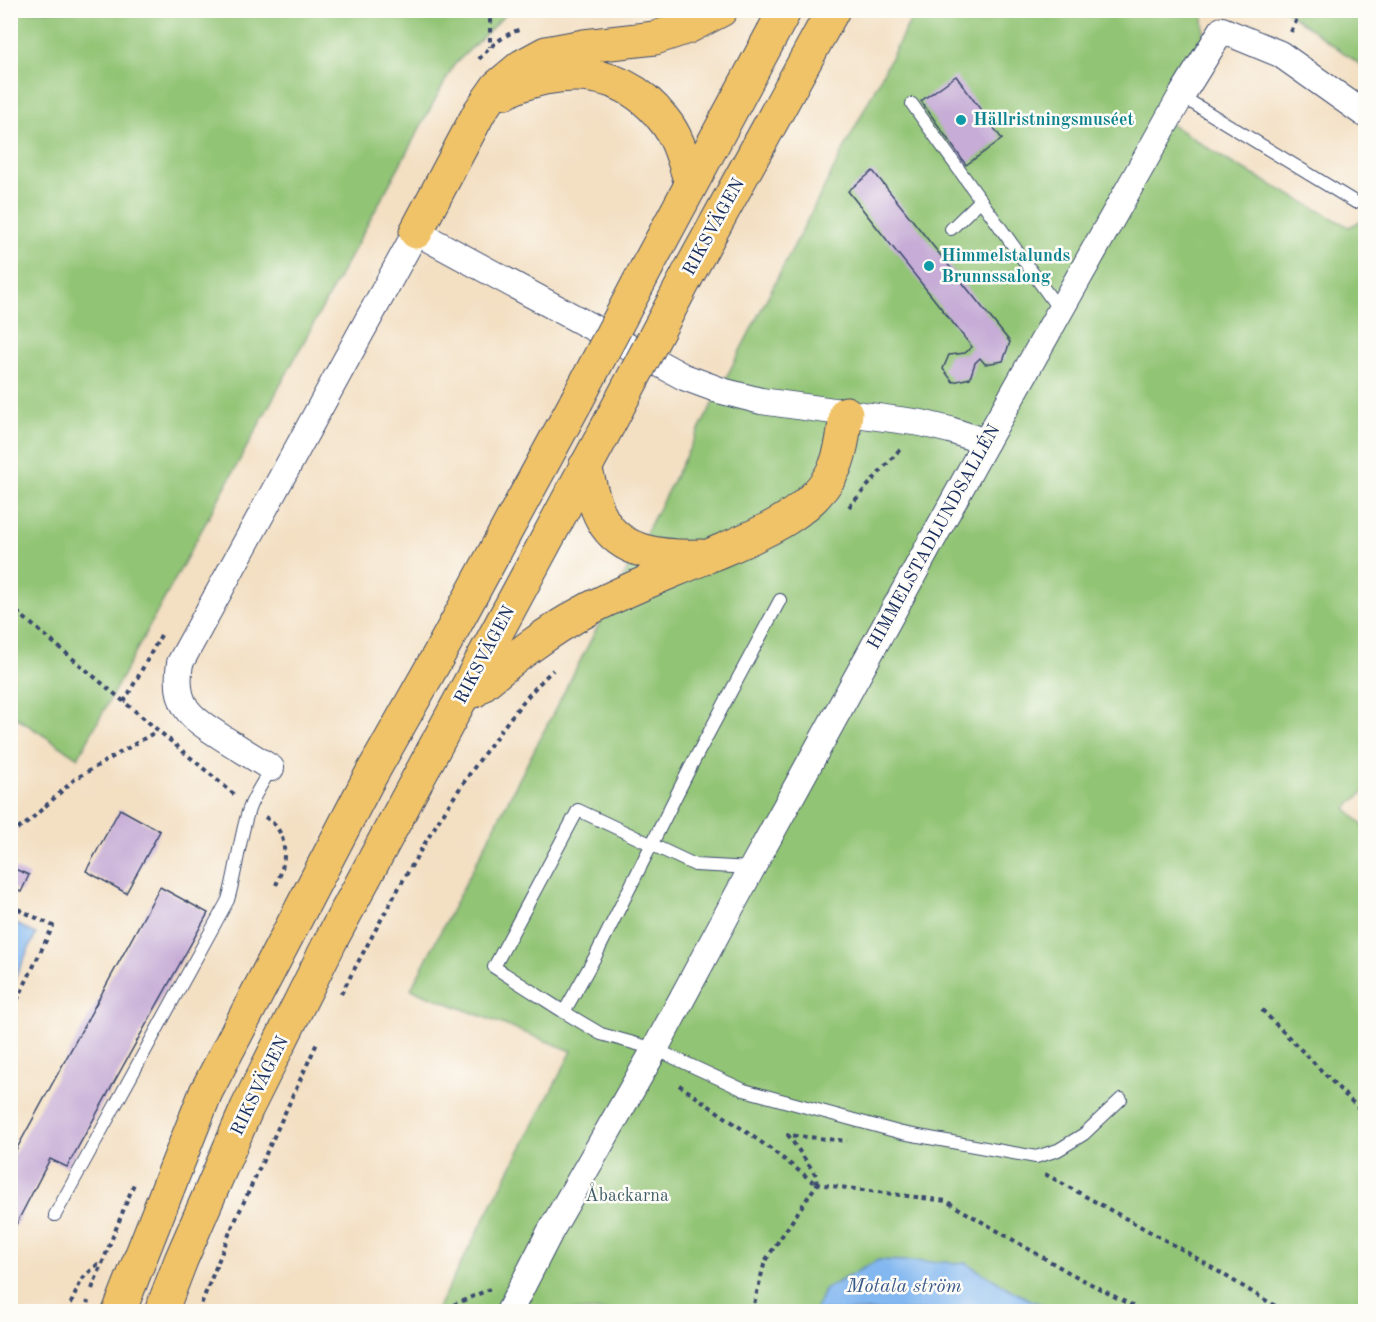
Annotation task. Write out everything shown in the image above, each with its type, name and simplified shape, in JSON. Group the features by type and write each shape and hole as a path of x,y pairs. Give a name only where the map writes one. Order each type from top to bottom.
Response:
{"highway":[{"path":"416,232 480,111 497,87 522,66 546,53 655,38 688,27 721,10"},
{"path":"119,1311 206,1092 367,782 576,402 785,10"},
{"name":"RIKSVÄGEN","path":"160,1311 252,1097 330,942 461,702 687,276 833,10"},
{"path":"480,111 510,90 536,80 568,74 595,75 628,88 651,105 666,121 681,149 691,183"},
{"path":"461,702 522,651 590,609 744,541 778,523 804,505 823,486 835,468 842,445 846,414"},
{"path":"585,466 595,504 603,522 627,545 651,554 708,556"}],"street":[{"name":"HIMMELSTADLUNDSALLÉN","path":"509,1311 986,442 1181,96 1222,30 1280,54 1365,115"},
{"path":"271,768 198,723 186,710 177,681 180,663 416,232 684,376 722,391 761,401 921,423 986,442"}],"lane":[{"path":"1181,96 1356,202"},
{"path":"912,104 1060,311"},
{"path":"951,229 981,200"},
{"path":"564,1012 595,957 690,768 780,600"},
{"path":"55,1215 228,900 250,807 271,768"},
{"path":"752,868 695,865 578,810 494,967 601,1034 651,1056 744,1090 902,1133 1036,1156 1058,1150 1083,1134 1121,1099"}],"path":[{"path":"490,10 490,47"},
{"path":"843,512 857,500 921,423"},
{"path":"10,606 124,702"},
{"path":"339,999 400,885 462,783 535,687 561,663"},
{"path":"10,834 27,823 75,779 157,731"},
{"path":"10,905 53,926 10,1015"},
{"path":"1262,1010 1365,1116"},
{"path":"198,1311 230,1232 318,1040"},
{"path":"651,1056 817,1184 946,1202 1070,1273 1144,1311"},
{"path":"752,1311 765,1261 817,1184 816,1175 788,1135 847,1141"},
{"path":"1038,1171 1183,1250 1285,1311"},
{"path":"67,1311 82,1279 102,1261"},
{"path":"438,1311 530,1272"}],"green space":[{"path":"10,11 509,11 454,65 78,758 11,714"},
{"name":"Åbackarna","path":"915,11 1203,11 1204,39 1163,119 1228,161 1349,227 1365,219 1366,790 1346,808 1366,829 1365,1311 436,1311 572,1051 411,989"},
{"path":"1286,11 1365,11 1365,68"}],"water":[{"path":"11,921 36,934 11,986"},
{"name":"Motala ström","path":"878,1260 966,1263 1018,1294 1055,1311 815,1311 825,1289"}],"building":[{"name":"Hällristningsmuséet","path":"956,76 1002,139 966,165 921,101"},
{"name":"Himmelstalunds Brunnssalong","path":"873,171 1010,342 1003,361 985,364 980,358 975,363 970,378 953,382 943,369 949,355 965,353 972,347 848,191"},
{"path":"120,809 160,831 126,893 86,871"},
{"path":"10,867 29,875 21,892 10,887"},
{"path":"160,887 208,913 67,1167 50,1159 10,1236 10,1161"}],"place":[{"name":"Hällristningsmuséet","path":"961,120"},
{"name":"Himmelstalunds Brunnssalong","path":"929,266"}]}
